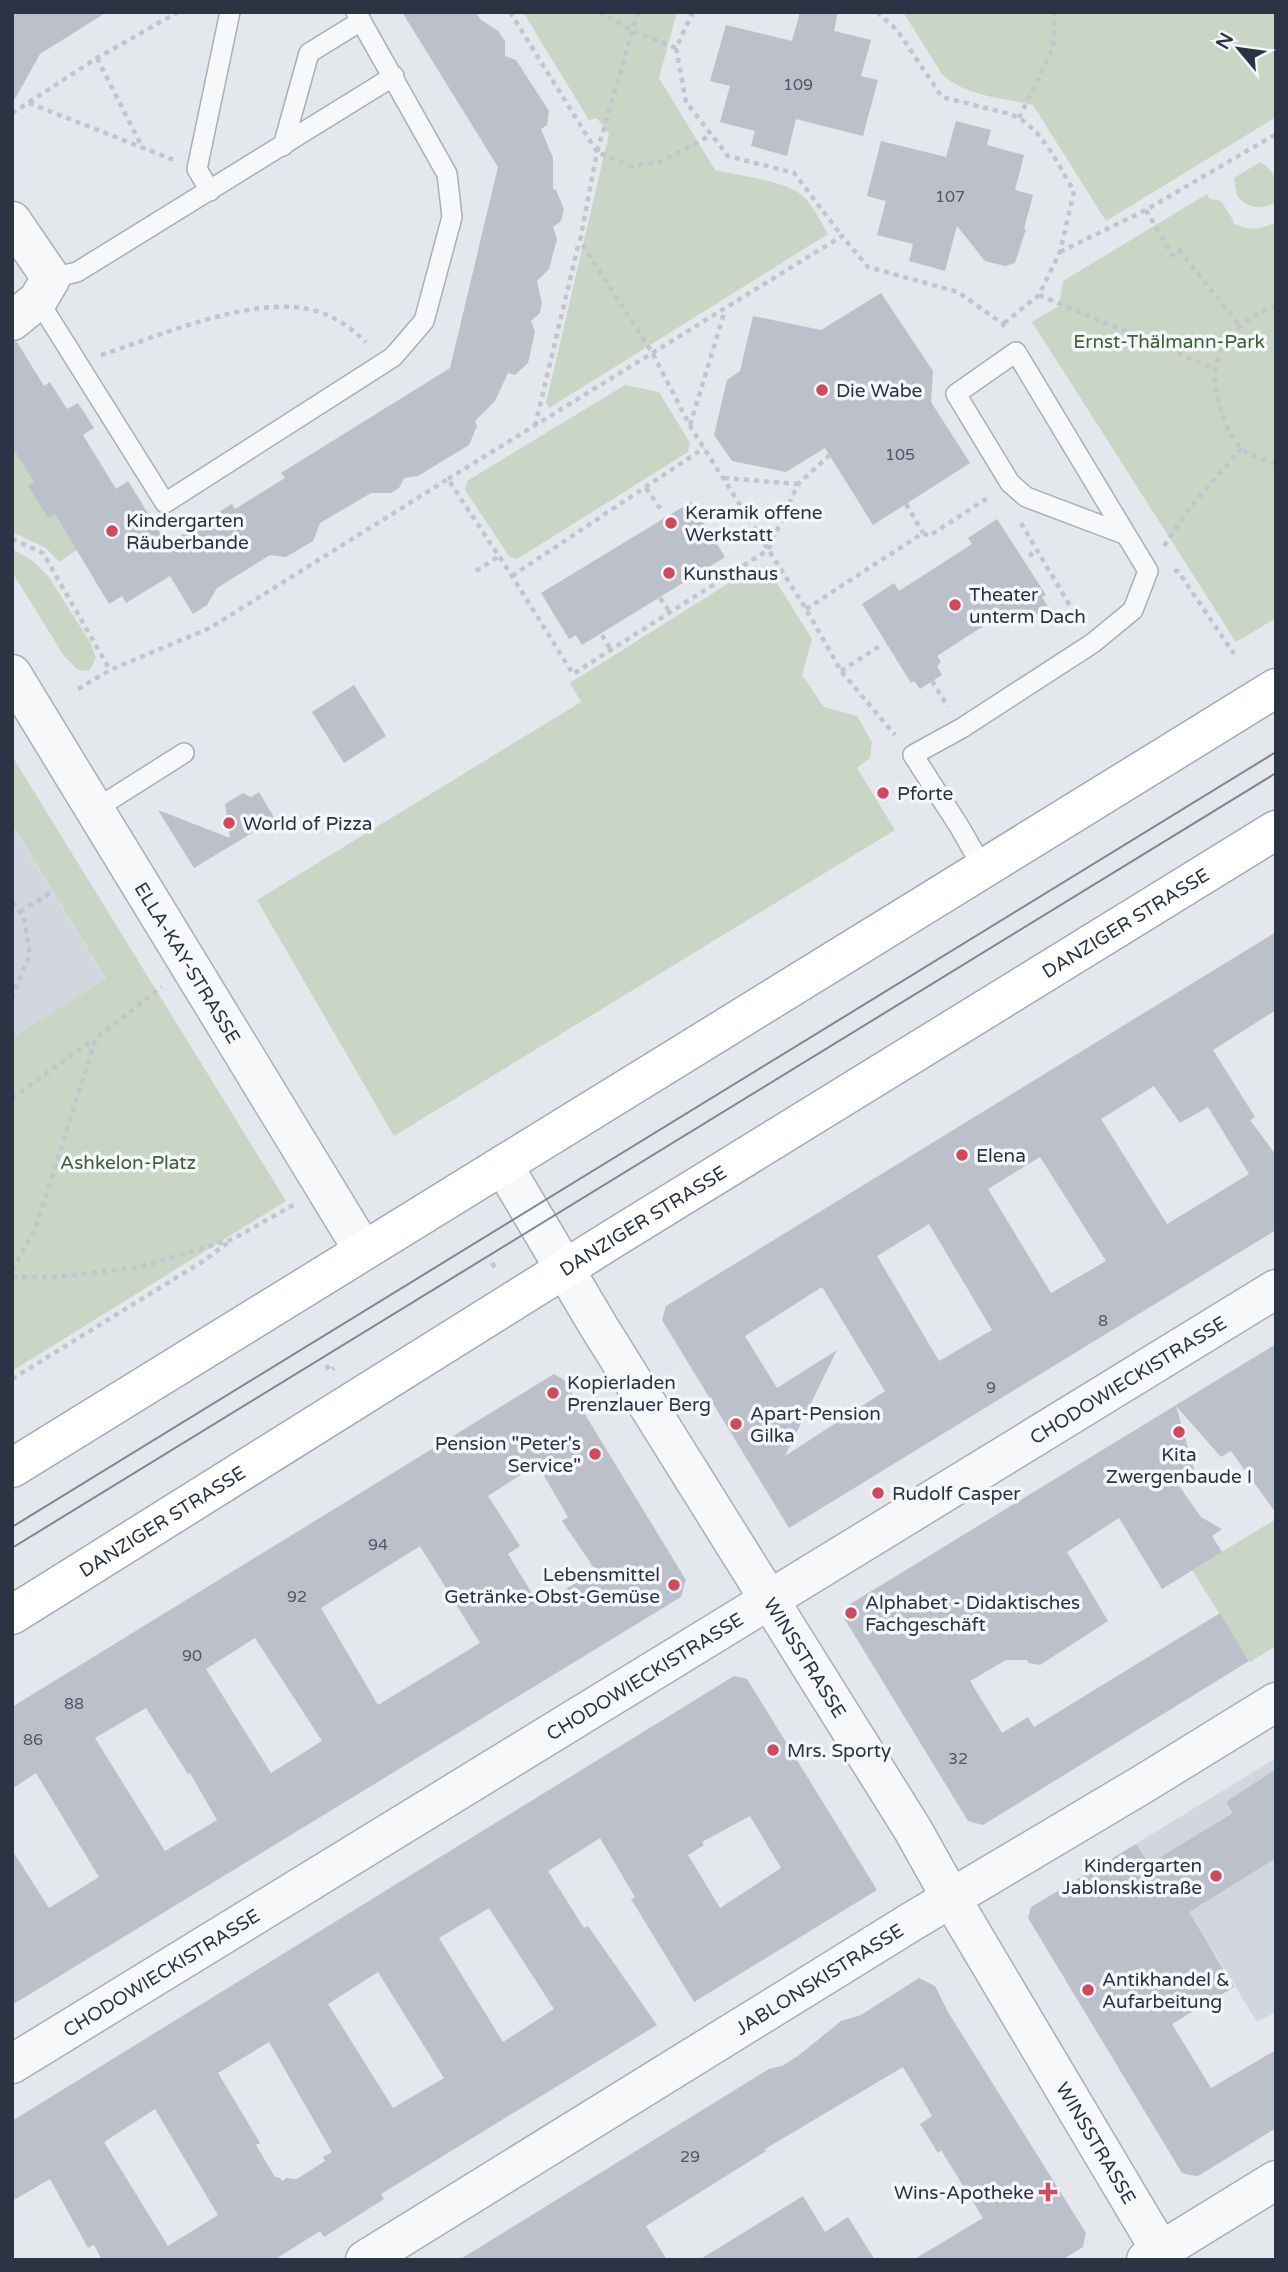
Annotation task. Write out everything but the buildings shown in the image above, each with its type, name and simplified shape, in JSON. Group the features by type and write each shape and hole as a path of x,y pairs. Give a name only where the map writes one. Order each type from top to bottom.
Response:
{"main road":[{"path":"12,1468 1276,688"},
{"name":"DANZIGER STRASSE","path":"12,1615 1276,830"}],"street":[{"path":"12,220 34,299"},
{"name":"ELLA-KAY-STRASSE","path":"12,674 363,1250"},
{"name":"WINSSTRASSE","path":"503,1165 565,1270 913,1830 1158,2257"},
{"name":"CHODOWIECKISTRASSE","path":"12,2064 1276,1289"},
{"name":"JABLONSKISTRASSE","path":"365,2260 951,1898 1276,1702"},
{"path":"1158,2257 1276,2180"}],"lane":[{"path":"210,191 197,169 230,12"},
{"path":"283,146 309,53 359,17 394,76 447,174 452,216 424,321 384,364 165,503 77,362 34,299 283,146 394,76"},
{"path":"983,869 913,755 962,728 1093,643 1133,610 1148,571 1016,352 956,394 1005,486 1026,498 1124,534"},
{"path":"94,810 184,754"}],"path":[{"path":"12,113 97,58 178,12"},
{"path":"510,12 597,152 630,166 660,162 711,135"},
{"path":"599,12 633,31 676,48"},
{"path":"535,426 580,241 597,152 638,12"},
{"path":"693,12 676,48 685,102 728,156 794,173 868,267 958,292 1003,324 1039,295 1060,252 1074,191 1035,130 1019,118 942,97 897,30 877,12"},
{"path":"1019,118 1053,48 1055,12"},
{"path":"97,58 141,145"},
{"path":"29,103 197,169"},
{"path":"1060,252 1146,210 1276,134"},
{"path":"1146,210 1172,255 1180,250 1240,326"},
{"path":"78,689 110,670 210,628 842,236"},
{"path":"580,241 653,354 690,426 806,609 841,671 913,755"},
{"path":"1039,295 1215,369"},
{"path":"1276,306 1258,313 1240,326 1221,352 1215,369 1216,394 1232,435 1242,448 1276,464"},
{"path":"77,362 218,317 266,307 315,310 341,321 371,346 384,364"},
{"path":"690,426 725,308"},
{"path":"512,576 704,448"},
{"path":"1171,537 1191,506 1242,448"},
{"path":"448,479 573,674 768,551 798,484 833,452"},
{"path":"724,478 798,484"},
{"path":"906,504 923,533 929,536 1005,486 1037,550 1093,643"},
{"path":"646,488 662,511"},
{"path":"806,609 923,533"},
{"path":"12,539 43,553 110,670"},
{"path":"1029,556 1037,550"},
{"path":"475,570 499,556"},
{"path":"1148,571 1178,571 1234,654"},
{"path":"660,598 670,612"},
{"path":"602,635 611,650"},
{"path":"841,671 880,646"},
{"path":"20,912 52,891"},
{"path":"12,902 24,917 30,955 12,997"},
{"path":"12,1098 162,987"},
{"path":"12,1270 35,1230 57,1168 96,1038"},
{"path":"12,1379 194,1267 233,1239 295,1203"},
{"path":"12,1277 57,1277 140,1267 233,1239"},
{"path":"349,2214 352,2220"}],"shaded area":[{"path":"12,825 106,980 12,1038"},
{"name":"Kindergarten Jablonskistraße","path":"1276,1758 1276,2012 1257,2022 1210,1945 1202,1949 1136,1844"}],"green space":[{"path":"523,12 677,12 659,78 715,170 762,179 796,191 811,205 828,234 549,408 546,403 609,134 597,118 589,120"},
{"path":"903,12 1276,12 1276,117 1106,221 1033,105 973,92 951,81 942,74"},
{"path":"1260,162 1273,174 1276,202 1255,207 1246,204 1237,196 1234,178"},
{"name":"Ernst-Thälmann-Park","path":"1207,194 1210,199 1221,201 1233,223 1239,226 1265,227 1276,222 1276,618 1236,642 1032,322 1059,306 1063,281"},
{"path":"625,385 659,392 690,443 688,452 517,559 509,556 465,490 467,481"},
{"path":"12,447 34,482 29,486 48,518 55,514 77,550 59,562 46,548 12,532"},
{"path":"12,549 33,561 48,576 90,642 96,658 89,671 78,670 64,656 12,572"},
{"path":"756,566 767,567 812,639 802,675 824,707 857,716 872,742 870,758 857,768 895,830 394,1136 257,900 581,702 570,683"},
{"name":"Ashkelon-Platz","path":"12,756 286,1201 12,1371 12,1038 106,979 12,824"},
{"path":"1276,1519 1276,1646 1250,1662 1192,1570"}],"tram line":[{"path":"12,1527 1276,752"},
{"path":"12,1548 1276,773"}],"place":[{"name":"Die Wabe","path":"822,390"},
{"name":"Keramik offene Werkstatt","path":"671,523"},
{"name":"Kindergarten Räuberbande","path":"112,531"},
{"name":"Kunsthaus","path":"669,573"},
{"name":"Theater unterm Dach","path":"955,605"},
{"name":"Pforte","path":"883,793"},
{"name":"World of Pizza","path":"229,823"},
{"name":"Elena","path":"962,1155"},
{"name":"Kopierladen Prenzlauer Berg","path":"553,1393"},
{"name":"Apart-Pension Gilka","path":"736,1424"},
{"name":"Kita Zwergenbaude I","path":"1179,1432"},
{"name":"Pension \"Peter's Service\"","path":"595,1454"},
{"name":"Rudolf Casper","path":"878,1493"},
{"name":"Lebensmittel Getränke-Obst-Gemüse","path":"674,1585"},
{"name":"Alphabet - Didaktisches Fachgeschäft","path":"851,1613"},
{"name":"Mrs. Sporty","path":"773,1750"},
{"name":"Kindergarten Jablonskistraße","path":"1216,1876"},
{"name":"Antikhandel & Aufarbeitung","path":"1088,1990"},
{"name":"Wins-Apotheke","path":"1048,2192"}]}
